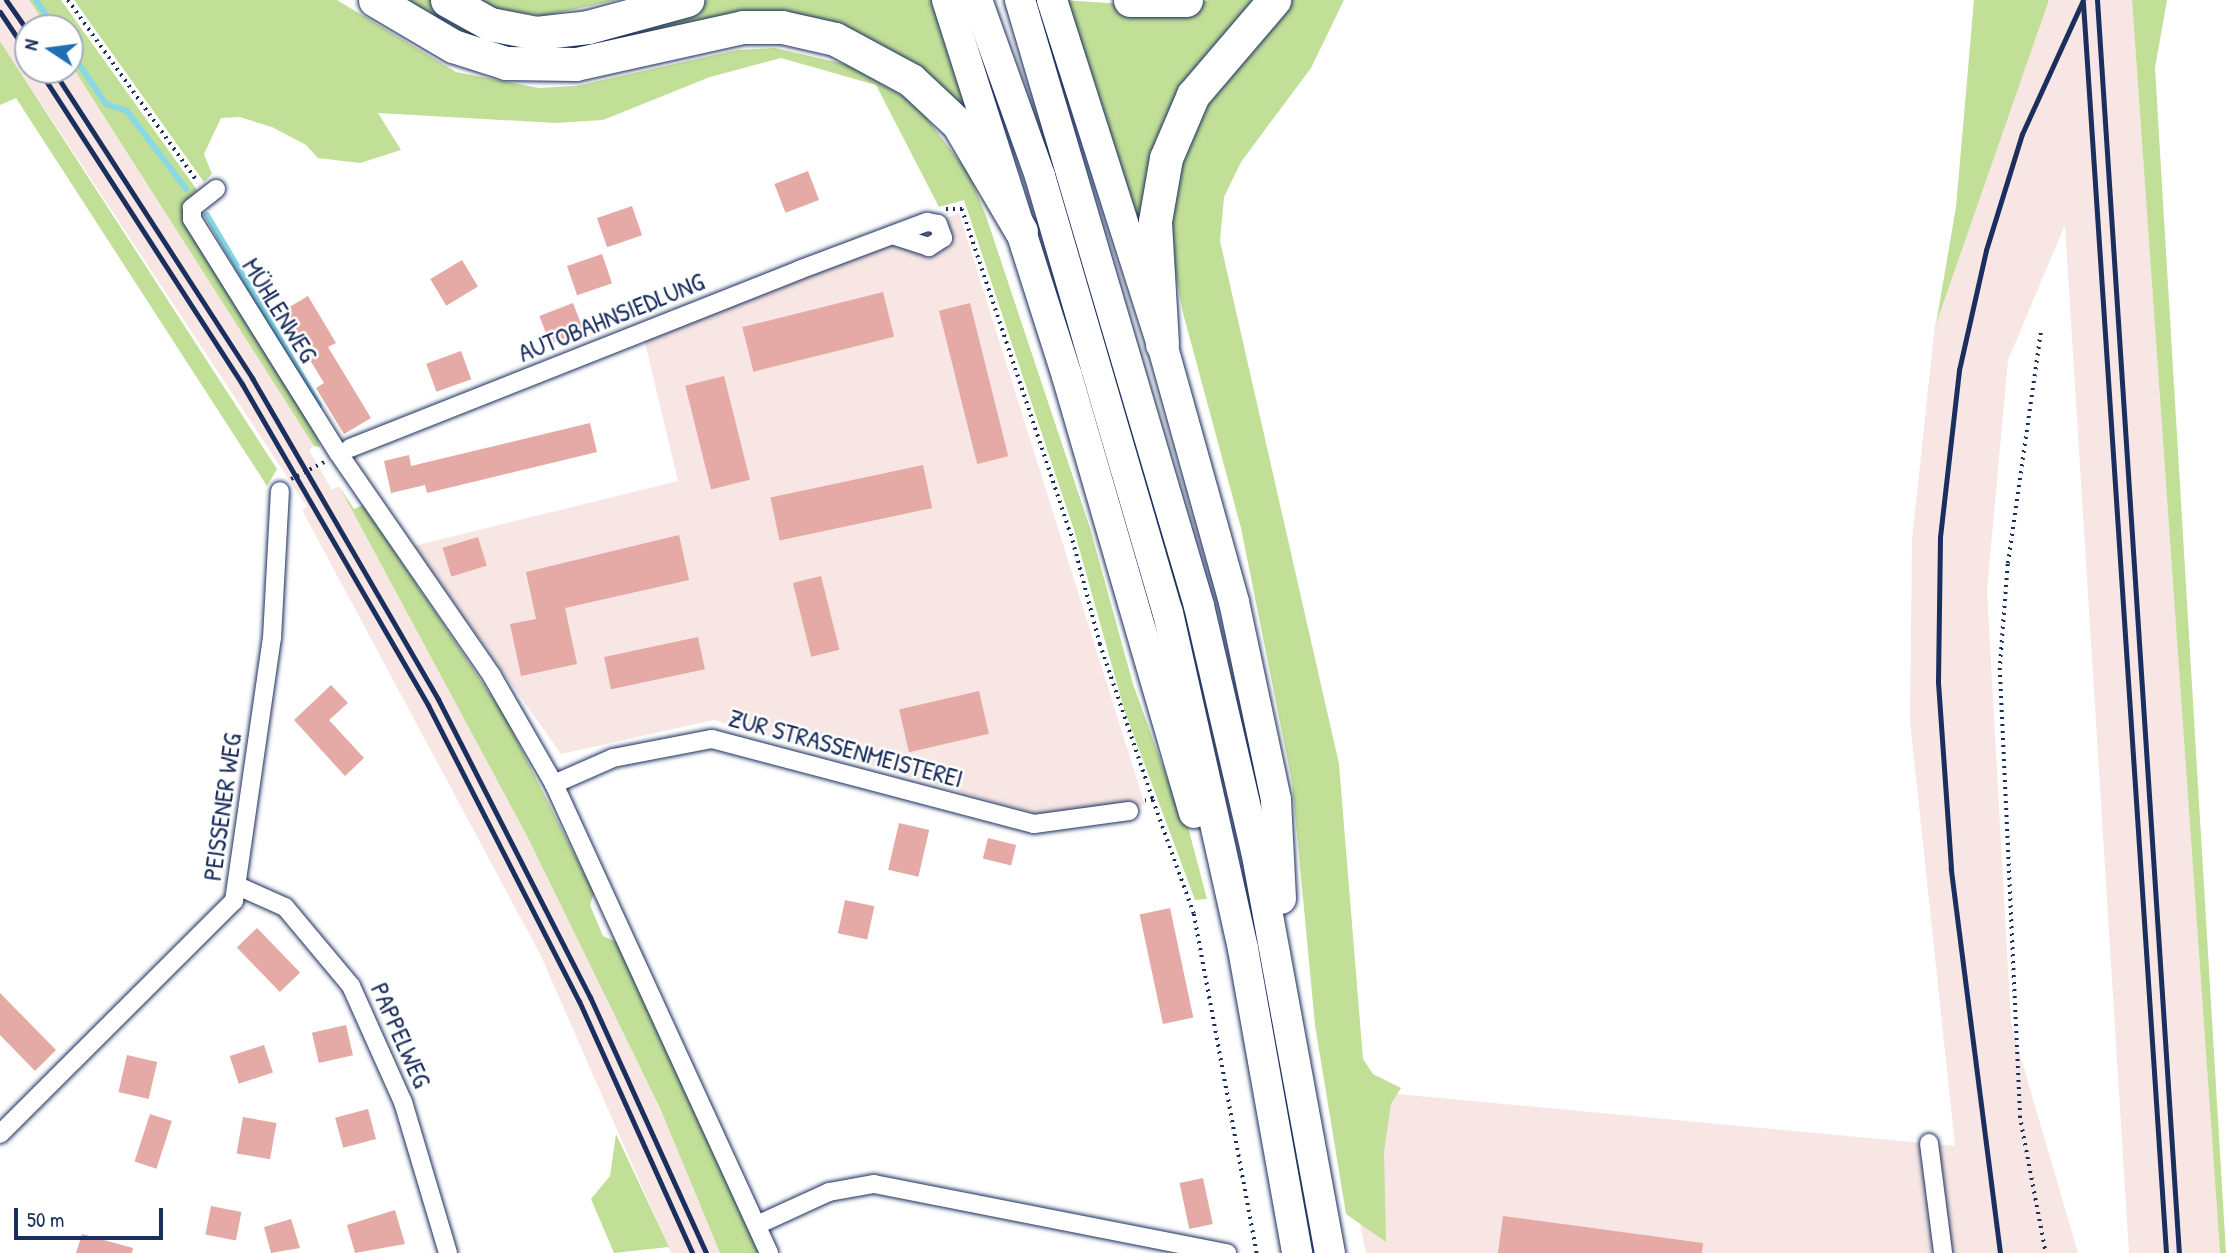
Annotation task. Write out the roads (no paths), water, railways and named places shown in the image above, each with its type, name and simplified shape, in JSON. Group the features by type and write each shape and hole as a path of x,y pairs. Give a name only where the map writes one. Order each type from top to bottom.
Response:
{"highway":[{"path":"375,0 453,46 506,63 576,64 743,27 782,27 835,38 911,80 958,124 1021,231"},
{"path":"447,0 490,24 536,33 588,27 687,0"},
{"path":"947,0 1021,231 1209,869 1243,949"},
{"path":"977,0 1040,176 1133,487 1183,677 1243,949 1297,1253"},
{"path":"1020,0 1172,500 1228,727 1285,1001 1330,1253"},
{"path":"1052,0 1162,344 1234,602 1276,800 1285,1001"},
{"path":"1130,0 1186,0"},
{"path":"1162,344 1155,221 1166,158 1193,95 1274,0"}],"street":[{"name":"MÜHLENWEG","path":"212,192 192,208 192,219 344,451"},
{"name":"AUTOBAHNSIEDLUNG","path":"344,451 892,235 920,245 938,244 942,231 933,221"},
{"path":"344,451 492,676 554,783 769,1253"},
{"name":"PEISSENER WEG","path":"4,1123 226,913 240,887 272,638 279,491"},
{"name":"ZUR STRASSENMEISTEREI","path":"554,783 613,758 712,739 1034,824 1129,811"},
{"name":"PAPPELWEG","path":"240,887 285,907 351,986 403,1101 448,1253"},
{"path":"1929,1143 1943,1253"},
{"path":"757,1225 829,1192 874,1184 1227,1253"}],"waterway":[{"path":"36,0 46,14"},
{"path":"84,72 106,104 127,111 186,189"},
{"path":"207,215 319,405"}],"railway":[{"path":"6,0 16,14"},
{"path":"2000,1253 1951,868 1938,681 1940,537 1959,370 1986,250 2022,134 2083,0"},
{"path":"2097,0 2179,1253"},
{"path":"2083,3 2166,1253"},
{"path":"0,12 14,33"},
{"path":"48,84 242,384 428,705 579,1001 692,1253"},
{"path":"62,84 252,378 438,699 590,997 706,1253"}]}
